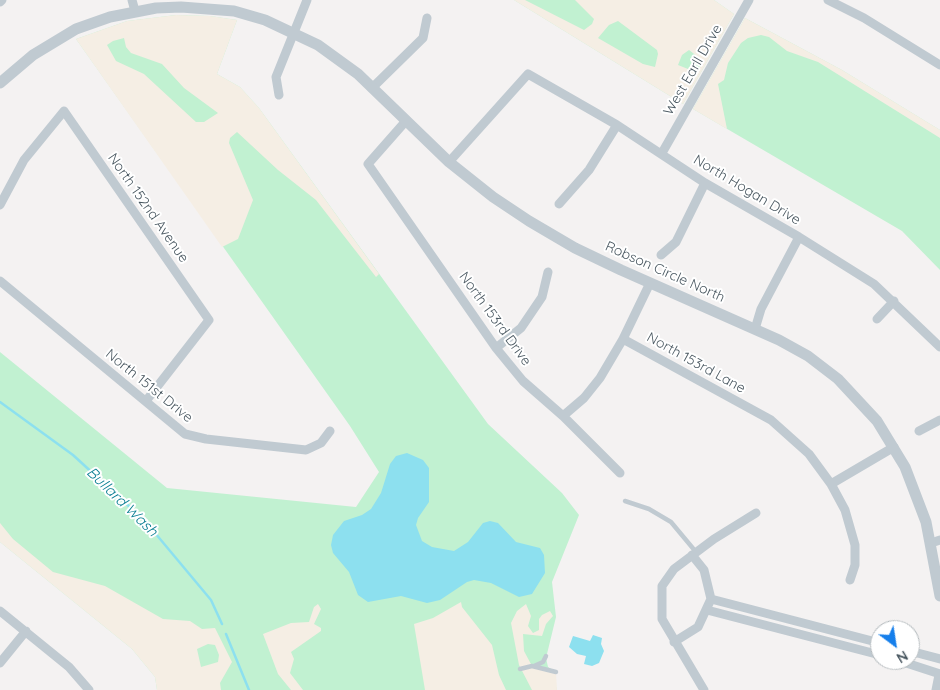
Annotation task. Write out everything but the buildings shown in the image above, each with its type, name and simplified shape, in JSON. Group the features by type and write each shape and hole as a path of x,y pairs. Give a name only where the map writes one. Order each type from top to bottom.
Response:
{"street":[{"path":"279,95 276,77 307,0"},
{"name":"West Earll Drive","path":"662,153 749,0"},
{"path":"828,0 864,18 940,65"},
{"name":"Robson Circle North","path":"0,83 19,65 61,37 134,6 181,7 234,12 265,20 294,32 331,53 372,88 405,122 449,162 493,197 553,236 650,283 796,349 838,379 867,408 894,447 918,496 935,542 940,596"},
{"path":"372,88 423,38 427,18"},
{"name":"North Hogan Drive","path":"449,162 528,74 617,125 705,183 799,237 874,284 894,300 940,347"},
{"name":"North 152nd Avenue","path":"1,200 24,160 64,111 210,320 146,401"},
{"name":"North 153rd Drive","path":"405,122 368,164 496,348 523,381 563,416 620,473"},
{"path":"559,204 589,170 617,125"},
{"path":"660,255 676,242 705,183"},
{"path":"755,329 761,309 799,237"},
{"path":"496,348 521,328 542,297 548,272"},
{"name":"North 151st Drive","path":"0,281 186,434 206,439 306,450 321,443 330,432"},
{"path":"563,416 584,398 594,385 623,339 650,283"},
{"path":"877,319 894,300"},
{"name":"North 153rd Lane","path":"623,339 756,411 797,442 831,484 845,510 855,545 855,566 850,580"},
{"path":"919,431 940,420"},
{"path":"831,484 894,447"},
{"path":"704,690 662,619 662,586 674,568 694,553 756,514"},
{"path":"674,642 698,626 711,599 704,570 694,553"},
{"path":"711,599 870,640"},
{"path":"707,610 870,652"},
{"path":"0,611 76,674 89,690"},
{"path":"0,663 26,631"},
{"path":"920,654 940,659"},
{"path":"920,667 940,674 937,690"}],"lane":[{"path":"624,501 649,509 671,522 694,553"},
{"path":"520,669 541,663 546,656"},
{"path":"534,666 556,672"}],"green space":[{"path":"514,0 714,0 734,14 683,104"},
{"path":"176,15 210,16 237,20 217,74 240,87 259,108 488,424 562,493 579,515 552,582 556,617 546,658 548,667 553,670 557,690 157,690 155,677 132,649 0,542 0,352 167,488 356,507 379,472 350,426 76,39 127,21"},
{"path":"745,18 842,70 940,130 940,270 902,231 693,109"}],"sand":[{"path":"514,0 525,0 584,30 592,24 594,19 575,0 714,0 734,14 683,104","holes":["618,21 657,50 655,67 643,64 598,38 609,25","689,50 703,61 700,67 693,71 678,65 682,55"]},
{"path":"176,15 210,16 237,20 217,74 240,87 259,108 379,274 376,277 316,200 278,170 237,132 230,138 229,143 253,200 238,239 222,247 76,39 127,21","holes":["124,38 126,47 131,53 162,64 184,88 218,113 204,122 196,122 144,74 116,61 107,45"]},
{"path":"745,18 842,70 940,130 940,138 818,62 787,51 769,37 761,35 748,38 741,43 728,63 724,80 718,84 727,129 693,109"},
{"path":"0,523 13,539 53,572 105,586 163,619 190,621 202,629 215,628 232,662 220,683 221,690 157,690 155,677 132,649 0,542","holes":["208,644 215,645 219,655 218,662 201,667 197,649"]},
{"path":"461,602 462,607 492,645 499,675 506,690 425,690 414,624 433,618"},
{"path":"318,604 321,609 314,624 321,628 321,631 291,652 294,659 290,673 303,690 291,690 278,674 263,634 291,623 309,622 314,607"},
{"path":"526,604 531,616 528,626 533,633 539,630 539,619 542,615 550,611 553,616 546,624 542,636 523,634 524,651 532,666 556,672 557,690 532,690 519,665 511,623 517,611"}],"water":[{"path":"407,453 423,460 429,468 429,502 418,518 416,525 422,541 432,547 454,551 468,542 483,523 490,521 498,523 516,542 540,548 544,555 545,573 532,594 519,597 491,583 474,580 467,582 440,600 427,603 401,596 368,602 358,595 349,572 333,553 331,545 333,535 344,521 362,515 371,509 381,493 390,464 396,456"},
{"path":"593,635 602,638 601,644 604,651 599,663 592,666 584,664 586,656 577,654 569,647 573,636 590,641"}],"waterway":[{"name":"Bullard Wash","path":"0,402 73,455 145,521 211,600 222,624"},
{"name":"Bullard Wash","path":"226,634 249,690"}]}
